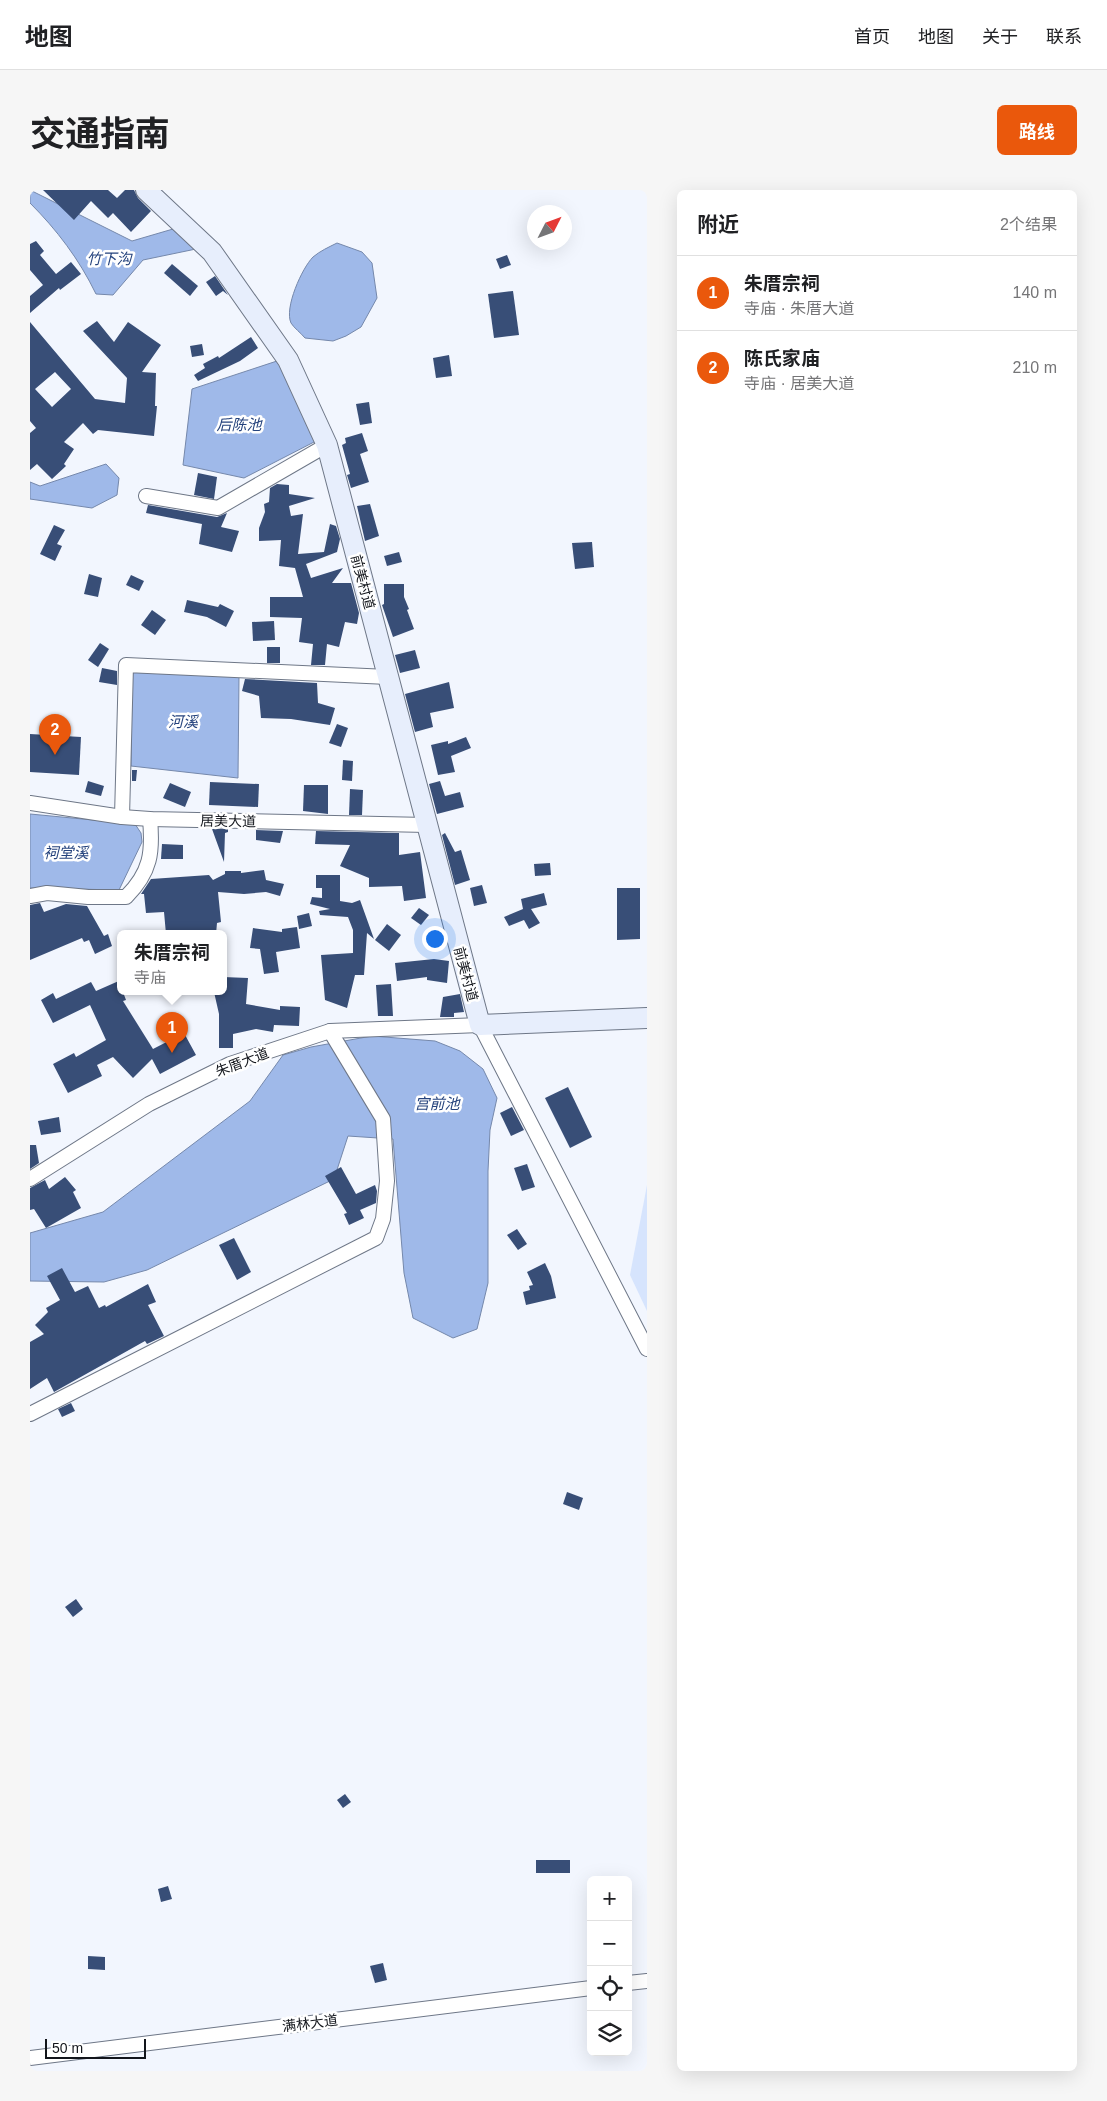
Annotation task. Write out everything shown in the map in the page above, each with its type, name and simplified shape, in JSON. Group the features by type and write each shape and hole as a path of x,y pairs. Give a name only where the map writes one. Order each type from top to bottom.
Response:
{"street":[{"name":"前美村道","path":"146,190 212,252 288,360 327,445 480,1025"},
{"path":"146,496 218,508 327,445"},
{"path":"122,817 126,665 388,678"},
{"name":"居美大道","path":"30,803 122,817 150,819 427,825"},
{"path":"30,896 47,893 88,897 126,896 140,883 150,860 153,846 150,819"},
{"path":"647,1018 480,1025 647,1349"},
{"name":"朱厝大道","path":"30,1179 149,1104 230,1064 330,1031 480,1025"},
{"path":"30,1414 376,1238 383,1219 387,1181 383,1119 330,1031"},
{"path":"632,1983 647,1981"},
{"name":"满林大道","path":"30,2058 587,1988"}],"shaded area":[{"path":"647,1185 647,1311 630,1275"}],"water":[{"name":"竹下沟","path":"30,190 132,241 173,229 196,249 143,260 113,295 96,294 67,246 30,203"},
{"path":"337,243 362,252 372,263 377,298 361,327 346,336 333,341 305,338 292,325 289,316 295,288 313,257"},
{"name":"后陈池","path":"280,360 316,441 244,478 183,465 192,389"},
{"path":"106,464 119,478 117,495 92,508 30,499 30,482 40,486"},
{"name":"河溪","path":"132,669 239,676 238,778 131,766"},
{"name":"祠堂溪","path":"30,814 135,824 141,833 142,842 119,890 30,888"},
{"name":"宫前池","path":"372,1036 435,1041 460,1051 483,1069 497,1098 490,1130 488,1171 488,1283 477,1329 453,1338 413,1318 404,1273 393,1139 348,1136 334,1179 147,1270 104,1282 30,1281 30,1233 103,1212 250,1101 283,1055 311,1047"}],"building":[{"path":"43,190 108,190 117,198 125,190 134,190 138,198 151,211 131,232 113,213 108,218 91,201 74,220"},
{"path":"36,241 44,251 40,255 56,274 71,262 81,274 60,290 59,288 30,313 30,296 43,285 30,270 30,244"},
{"path":"507,255 511,265 500,269 496,259"},
{"path":"172,264 198,286 190,296 164,273"},
{"path":"215,276 228,295 223,291 216,296 206,282"},
{"path":"513,291 519,335 494,338 488,294"},
{"path":"97,321 114,342 128,322 161,345 142,372 156,373 155,406 157,406 154,436 98,430 93,434 83,423 64,442 74,449 64,464 66,466 52,479 37,464 30,470 30,433 36,428 30,421 30,322 95,399 125,403 127,378 83,331","holes":["55,372 71,389 52,407 35,389"]},
{"path":"251,337 258,348 240,361 198,381 194,375 205,368 203,364 218,356 219,358"},
{"path":"202,344 204,355 192,357 190,346"},
{"path":"449,355 452,376 436,378 433,358"},
{"path":"369,402 372,423 360,425 356,404"},
{"path":"362,433 368,451 360,454 369,482 351,488 347,475 350,474 342,445 346,443 345,438"},
{"path":"198,473 217,477 214,499 194,495"},
{"path":"277,484 289,485 289,494 315,498 289,506 291,516 303,514 298,554 324,552 330,524 336,526 340,539 337,552 306,564 311,578 343,568 332,583 351,583 359,613 357,624 345,622 339,647 327,644 325,665 311,665 313,644 299,642 302,618 270,617 270,597 303,597 295,568 279,566 281,540 259,541 259,528 265,512 264,504 269,502 270,488"},
{"path":"370,504 379,536 365,541 357,506"},
{"path":"148,505 217,517 227,513 221,527 239,531 232,552 199,544 202,524 146,513"},
{"path":"54,525 65,530 57,544 62,546 55,561 40,554"},
{"path":"592,542 594,567 575,569 572,543"},
{"path":"399,552 402,562 387,566 384,556"},
{"path":"89,574 102,578 98,597 84,594"},
{"path":"131,575 144,581 139,591 126,585"},
{"path":"384,584 404,584 404,597 414,629 393,637 382,605 384,604"},
{"path":"187,600 218,607 220,604 234,611 226,627 207,617 184,612"},
{"path":"152,610 166,620 155,635 141,625"},
{"path":"274,621 275,640 253,641 252,622"},
{"path":"100,643 109,649 98,667 88,660"},
{"path":"267,647 280,647 280,663 267,663"},
{"path":"415,650 420,668 400,673 395,655"},
{"path":"102,668 117,671 117,685 99,682"},
{"path":"245,679 317,683 318,703 335,708 330,725 291,719 261,718 259,696 242,691"},
{"path":"449,682 454,708 430,713 433,727 415,732 405,694"},
{"path":"337,724 348,728 341,747 329,743"},
{"path":"30,734 81,737 79,775 30,772"},
{"path":"466,737 471,748 451,756 455,772 438,775 431,745 448,741 448,744"},
{"path":"343,760 353,761 352,781 342,780"},
{"path":"132,770 137,770 136,781 132,781"},
{"path":"88,781 104,786 101,796 85,792"},
{"path":"440,781 445,796 460,792 464,807 437,814 429,784"},
{"path":"210,782 259,784 258,807 209,805"},
{"path":"170,783 191,792 185,807 163,798"},
{"path":"304,785 328,785 328,814 303,811"},
{"path":"350,789 363,790 362,815 349,815"},
{"path":"212,829 228,829 228,832 225,833 224,862"},
{"path":"256,830 283,831 280,843 256,840"},
{"path":"316,831 399,833 399,855 420,852 426,898 404,901 402,886 369,887 369,878 340,866 350,845 315,844"},
{"path":"445,833 455,852 461,850 470,880 455,885 442,835"},
{"path":"162,844 183,845 183,859 161,859"},
{"path":"550,863 551,875 535,876 534,864"},
{"path":"264,870 266,880 284,884 280,896 266,892 244,894 218,892 221,922 217,923 216,930 166,930 164,912 146,913 144,894 141,894 151,879 209,875 213,880 225,874 225,871 241,871 241,873"},
{"path":"316,875 340,875 340,901 352,903 360,900 374,939 367,933 364,975 355,975 347,1008 325,1000 321,955 353,953 353,930 348,917 320,915 319,911 330,909 310,904 312,897 322,898 322,888 316,888"},
{"path":"482,885 487,903 474,906 470,888"},
{"path":"617,888 640,888 640,939 617,940"},
{"path":"544,893 547,905 531,909 540,923 529,929 524,920 509,926 504,917 523,909 521,899"},
{"path":"40,903 44,912 66,904 87,906 104,936 108,934 112,946 95,954 89,940 84,942 82,938 30,960 30,905"},
{"path":"419,908 429,915 421,925 411,918"},
{"path":"309,913 312,926 299,929 297,916"},
{"path":"387,924 401,935 389,951 375,940"},
{"path":"297,927 300,948 276,952 279,972 264,974 260,949 250,948 253,928 282,932 282,929"},
{"path":"434,959 449,961 447,983 427,980 427,977 397,981 395,963"},
{"path":"227,977 248,978 246,1004 280,1010 280,1006 300,1007 299,1026 274,1025 273,1032 256,1029 233,1034 233,1048 219,1048 219,1014 215,995 227,995"},
{"path":"91,982 96,991 117,982 117,995 124,995 126,1000 123,1001 153,1049 184,1033 196,1055 160,1074 152,1059 133,1078 113,1057 97,1065 102,1076 68,1093 53,1064 74,1053 76,1057 106,1040 90,1005 53,1023 41,1000 53,993 56,999"},
{"path":"391,984 393,1016 378,1016 376,985"},
{"path":"460,994 464,1012 454,1013 454,1017 440,1017 443,997"},
{"path":"568,1087 592,1137 570,1148 545,1098"},
{"path":"512,1107 524,1130 511,1136 500,1113"},
{"path":"59,1117 61,1132 41,1135 38,1121"},
{"path":"30,1145 36,1145 39,1163 30,1169"},
{"path":"527,1164 535,1187 522,1191 514,1168"},
{"path":"341,1167 356,1194 375,1185 377,1191 376,1203 360,1210 364,1218 349,1225 344,1214 347,1213 325,1176"},
{"path":"65,1177 76,1190 73,1192 81,1208 46,1228 34,1209 30,1210 30,1188 45,1180 49,1189"},
{"path":"517,1229 527,1244 518,1250 507,1235"},
{"path":"234,1238 251,1272 237,1280 219,1245"},
{"path":"545,1263 551,1276 556,1298 526,1305 523,1292 530,1290 529,1286 533,1285 527,1272"},
{"path":"62,1268 75,1292 88,1286 99,1308 105,1305 106,1307 148,1284 156,1302 148,1305 164,1336 147,1344 145,1341 54,1392 47,1378 30,1389 30,1342 44,1334 35,1325 48,1312 46,1308 60,1300 47,1276"},
{"path":"71,1403 75,1411 62,1417 58,1409"},
{"path":"567,1492 583,1498 579,1510 563,1504"},
{"path":"76,1599 83,1609 73,1617 65,1607"},
{"path":"345,1794 351,1802 343,1808 337,1800"},
{"path":"536,1860 570,1860 570,1873 536,1873"},
{"path":"168,1886 172,1899 161,1902 158,1889"},
{"path":"88,1956 105,1957 105,1970 88,1969"},
{"path":"383,1963 387,1980 375,1983 370,1966"}],"place":[{"name":"陈氏家庙","path":"55,755"},
{"name":"朱厝宗祠","path":"172,1053"}]}
